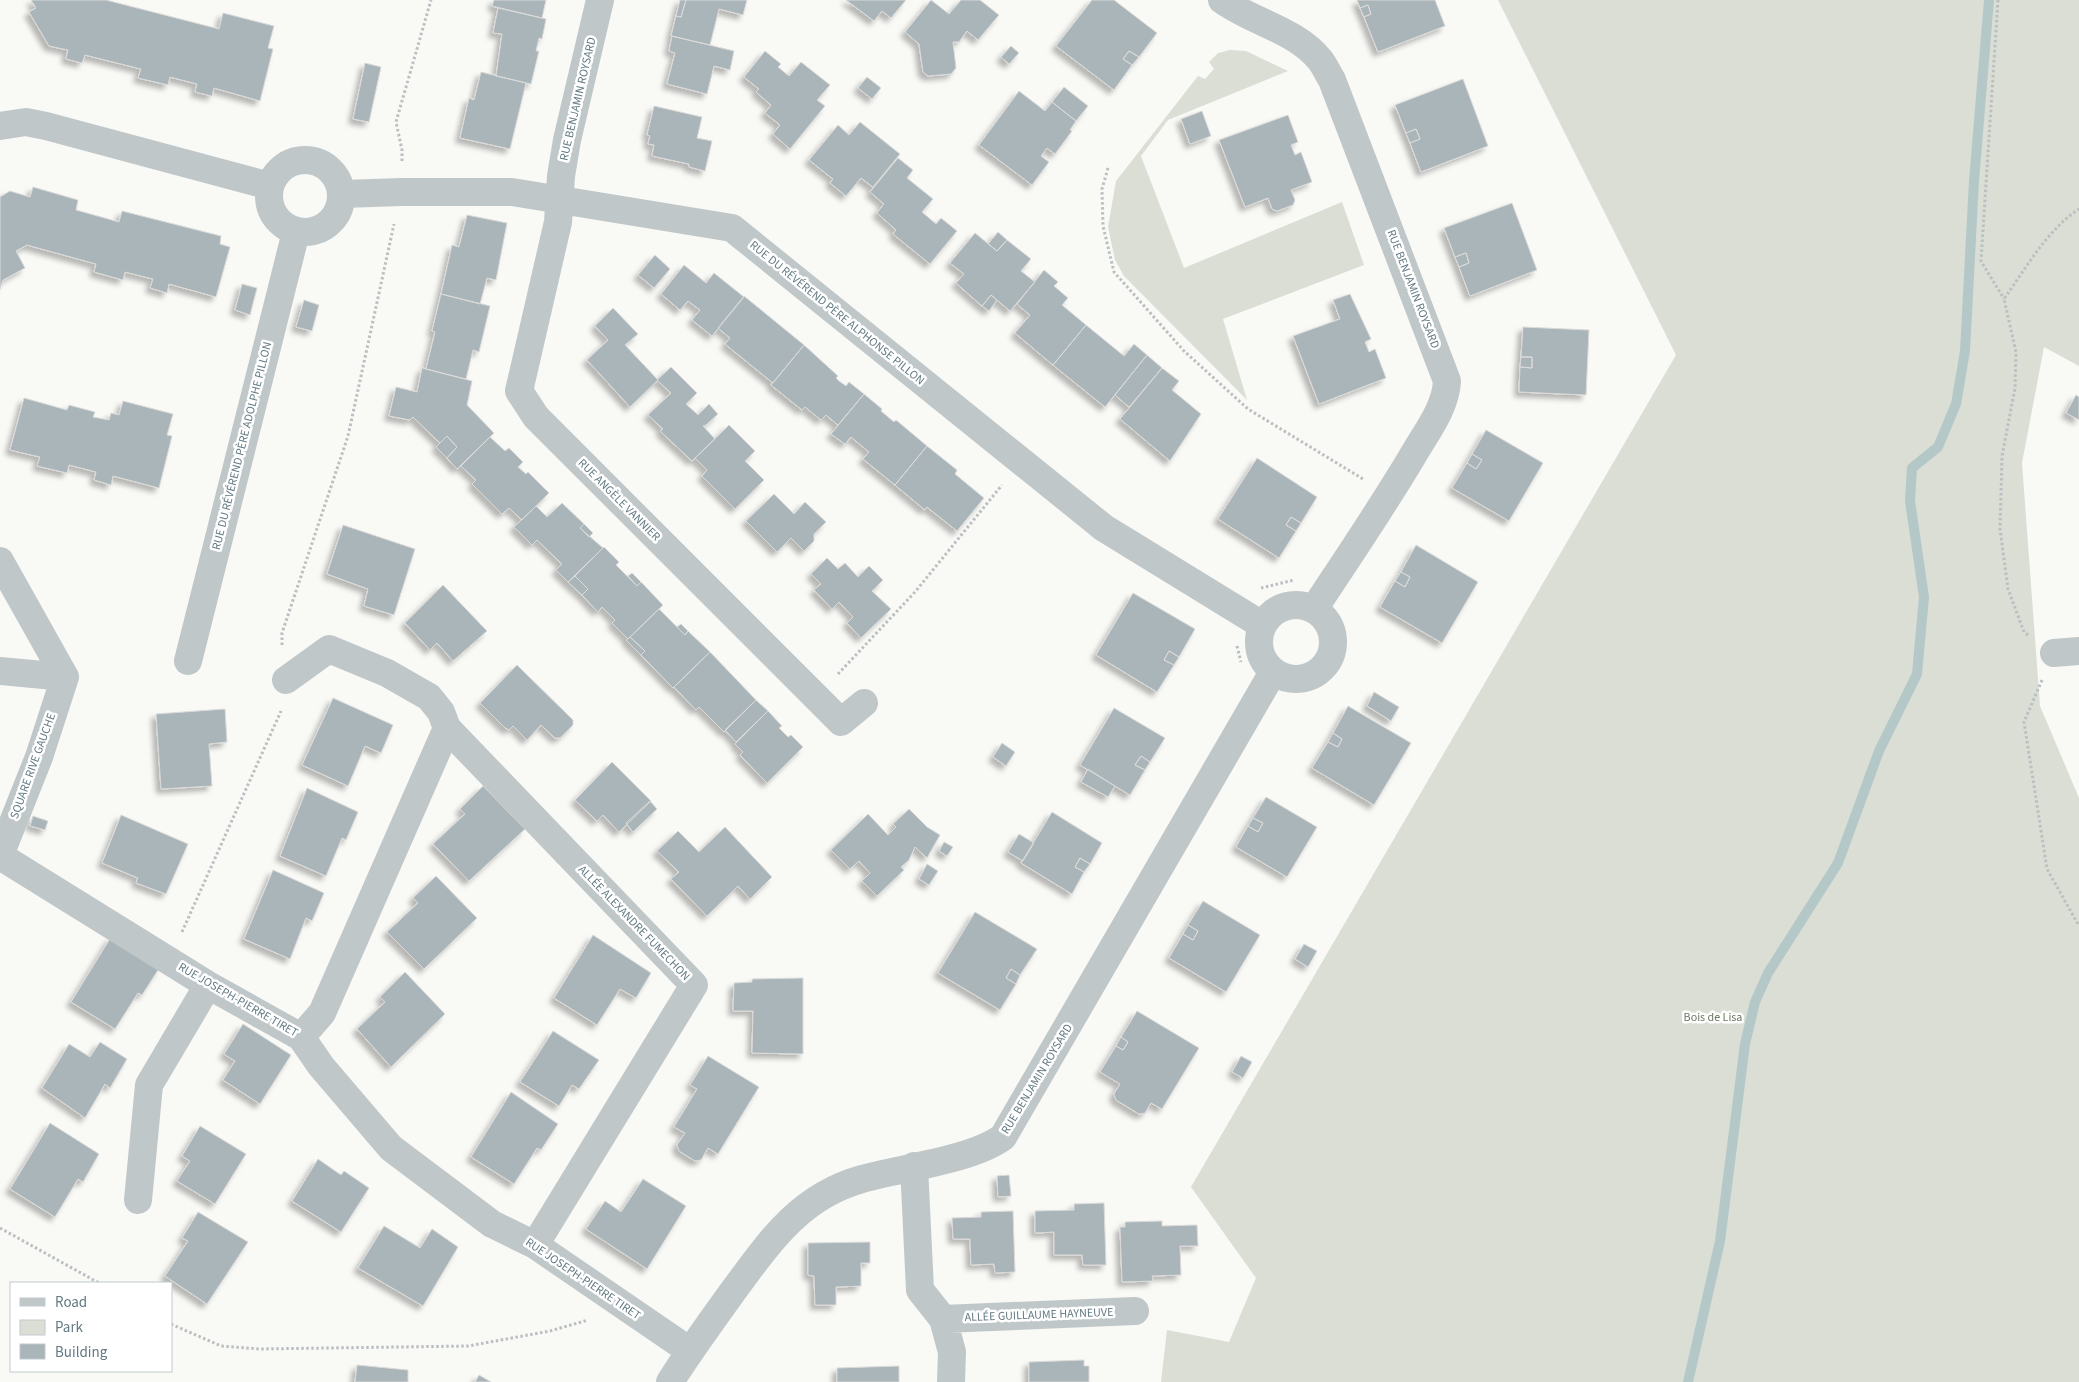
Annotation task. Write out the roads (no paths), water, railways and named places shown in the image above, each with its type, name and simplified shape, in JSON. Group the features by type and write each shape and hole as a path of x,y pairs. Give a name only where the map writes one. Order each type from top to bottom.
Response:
{"street":[{"name":"RUE BENJAMIN ROYSARD","path":"560,199 561,176 567,140 600,0"},
{"name":"RUE BENJAMIN ROYSARD","path":"1222,0 1257,21 1288,35 1320,60 1332,80 1447,381 1446,392 1439,411 1389,495 1314,610"},
{"path":"0,126 26,122 46,126 270,186"},
{"path":"302,159 314,160 324,165 333,173 339,183 342,194 341,206 328,224 313,232 296,232 285,227 276,219 268,198 274,176 291,162 302,159"},
{"name":"RUE DU RÉVÉREND PÈRE ALPHONSE PILLON","path":"342,194 512,192 732,228 1104,528 1262,626"},
{"name":"RUE ANGÈLE VANNIER","path":"560,199 558,222 519,391 536,417 841,722 864,703"},
{"name":"RUE DU RÉVÉREND PÈRE ADOLPHE PILLON","path":"188,661 296,232"},
{"path":"0,561 65,678"},
{"path":"1291,605 1314,610 1324,617 1332,633 1332,652 1327,662 1308,677 1284,678 1273,672 1264,662 1259,650 1258,638 1262,626 1269,616 1279,608 1291,605"},
{"name":"ALLÉE ALEXANDRE FUMECHON","path":"286,680 329,649 387,673 429,697 441,712 447,728 694,985 535,1245"},
{"path":"0,671 65,678"},
{"name":"RUE BENJAMIN ROYSARD","path":"670,1382 690,1351 774,1235 816,1198 840,1187 970,1152 993,1144 1003,1137 1273,672"},
{"name":"SQUARE RIVE GAUCHE","path":"0,856 39,757 65,678"},
{"path":"301,1037 322,1014 447,728"},
{"name":"RUE JOSEPH-PIERRE TIRET","path":"0,856 208,986 301,1037 322,1066 390,1148 492,1224 535,1245 690,1351"},
{"path":"138,1200 149,1085 208,986"},
{"path":"914,1166 920,1290 943,1319 952,1352 951,1382"},
{"name":"ALLÉE GUILLAUME HAYNEUVE","path":"943,1319 1135,1311"}],"waterway":[{"path":"1688,1382 1720,1241 1745,1044 1755,1002 1768,973 1838,863 1879,751 1917,674 1924,597 1910,501 1912,468 1938,447 1956,404 1965,351 1974,181 1989,0"}],"park label":[{"name":"Bois de Lisa","path":"1713,1017"}]}
